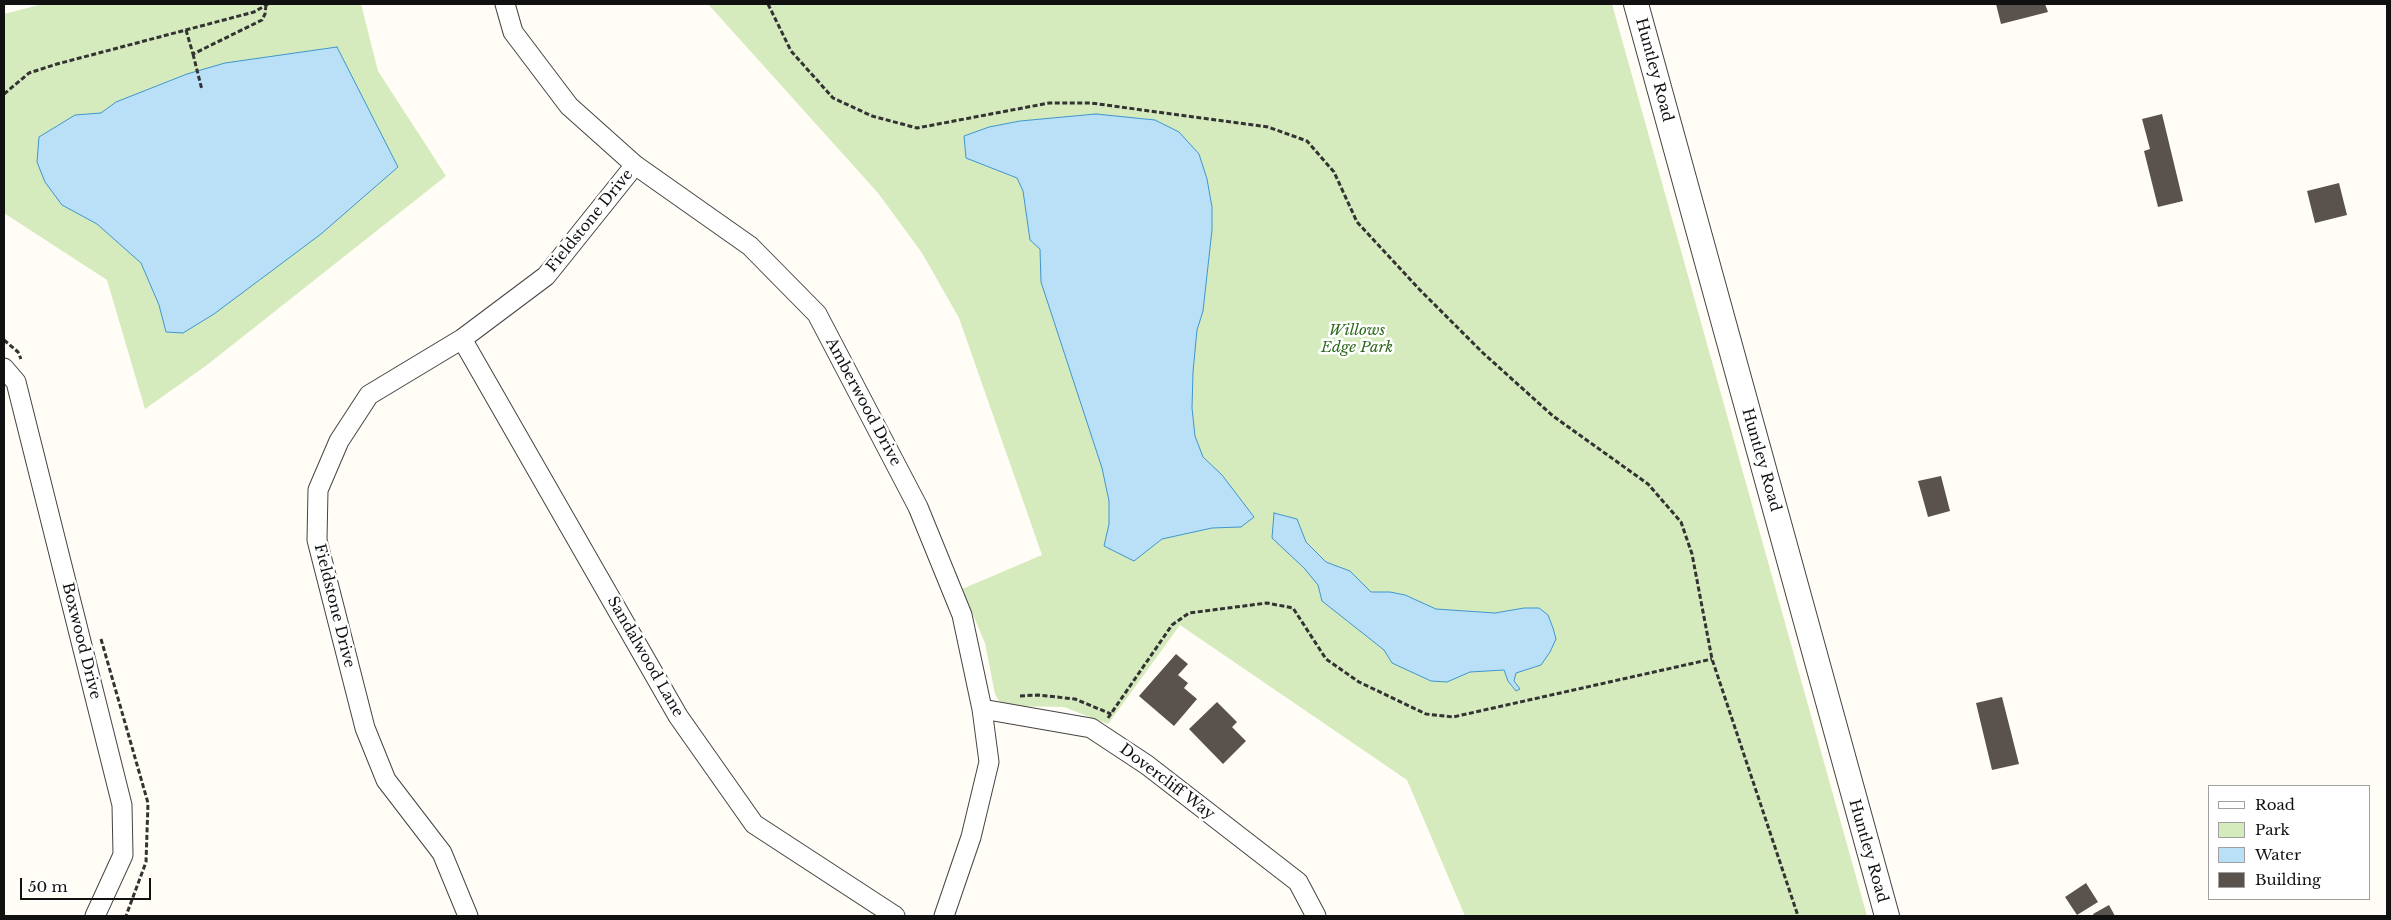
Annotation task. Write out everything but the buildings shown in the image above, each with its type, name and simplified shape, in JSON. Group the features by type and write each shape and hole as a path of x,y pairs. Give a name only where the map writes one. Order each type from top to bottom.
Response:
{"street":[{"name":"Amberwood Drive","path":"505,4 513,32 569,106 635,164 750,246 817,314 918,507 962,615 982,709 989,762 971,837 944,916"},
{"name":"Huntley Road","path":"1636,4 1886,916"},
{"name":"Fieldstone Drive","path":"468,916 442,853 386,780 365,728 317,540 318,490 339,441 369,395 462,339 546,276 635,164"},
{"name":"Sandalwood Lane","path":"462,339 678,716 754,824 895,916"},
{"name":"Boxwood Drive","path":"4,368 16,382 122,805 123,855 95,916"},
{"name":"Dovercliff Way","path":"982,709 1092,728 1147,765 1298,882 1316,916"}],"path":[{"path":"4,94 29,73 254,12 267,4"},
{"path":"193,54 262,20 267,4"},
{"path":"768,4 790,51 833,98 872,116 917,128 1049,103 1091,103 1268,127 1307,141 1334,172 1357,222 1419,289 1483,353 1553,416 1648,484 1681,522 1692,554 1712,659 1798,916"},
{"path":"186,30 202,90"},
{"path":"1098,733 1172,625 1189,613 1267,603 1294,608 1326,659 1359,682 1426,714 1453,717 1712,659"},
{"path":"1019,696 1038,695 1076,699 1111,714"}],"green space":[{"path":"43,4 361,4 378,71 446,176 207,365 145,409 107,280 4,213 4,14"},
{"name":"Willows Edge Park","path":"708,4 1612,4 1867,916 1465,916 1407,780 1180,625 1108,724 1064,707 1013,706 999,701 995,694 985,643 962,589 1042,555 959,318 922,253 878,193"}],"water":[{"path":"337,47 398,167 321,234 214,314 183,333 166,332 159,305 141,263 97,224 62,205 45,182 37,162 39,137 75,115 101,113 116,102 187,74 225,63"},
{"path":"1096,114 1155,120 1179,132 1199,154 1207,179 1212,207 1212,230 1203,311 1197,330 1193,372 1192,408 1195,436 1203,457 1222,475 1254,517 1241,527 1212,528 1162,539 1134,561 1104,546 1109,524 1109,501 1102,468 1041,282 1040,249 1030,240 1023,191 1017,178 966,158 964,136 989,127 1020,121"},
{"path":"1274,513 1297,519 1306,542 1326,562 1350,571 1371,592 1390,592 1405,595 1436,609 1495,613 1524,608 1539,608 1548,615 1556,639 1550,652 1541,665 1516,673 1514,681 1520,689 1516,691 1508,681 1504,670 1470,672 1447,682 1431,681 1392,663 1384,650 1322,601 1318,585 1304,568 1272,538"}]}
